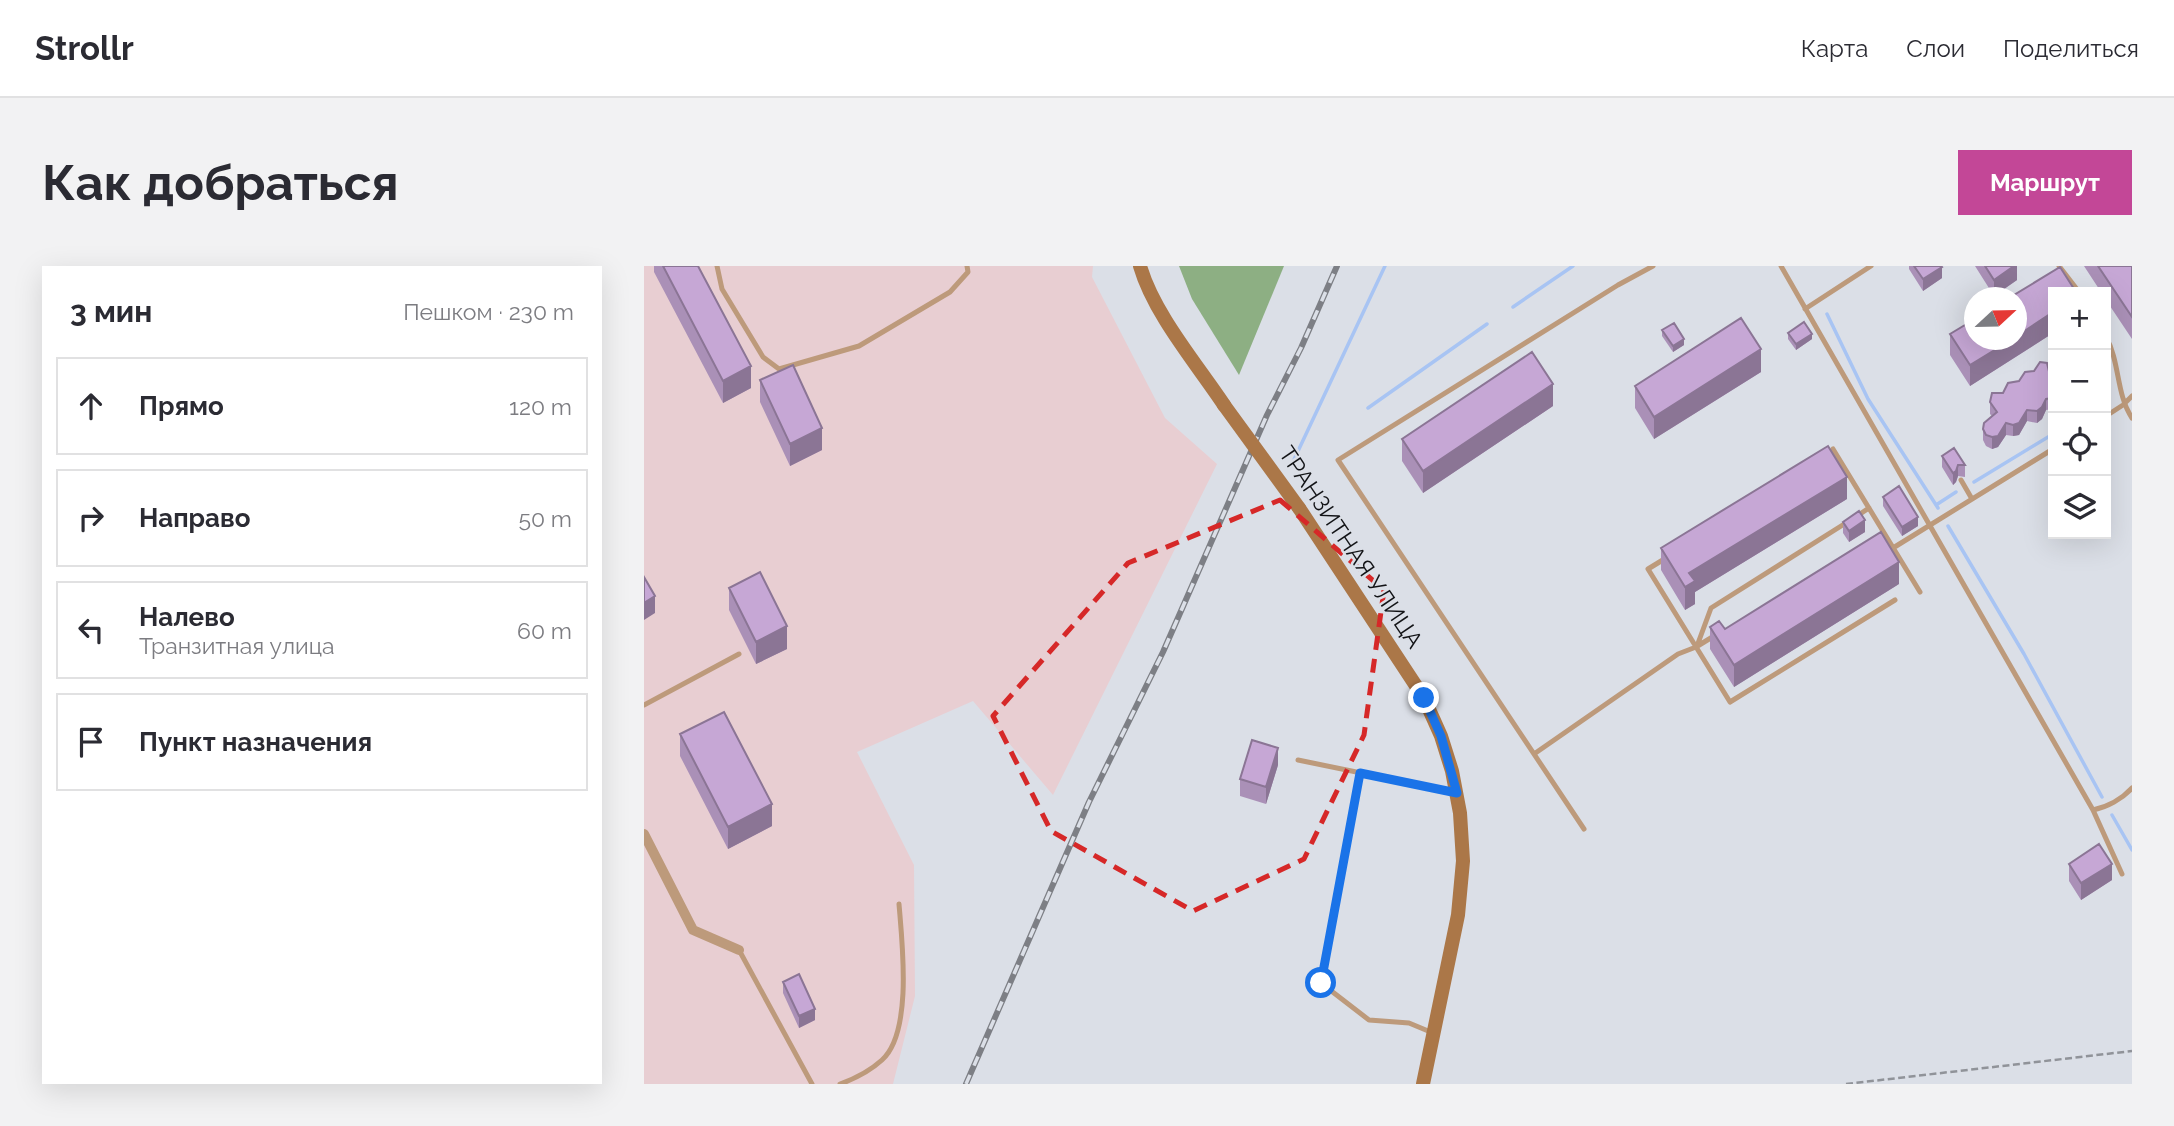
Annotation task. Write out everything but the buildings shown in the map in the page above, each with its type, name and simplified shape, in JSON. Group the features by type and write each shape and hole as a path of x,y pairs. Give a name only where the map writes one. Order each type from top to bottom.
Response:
{"main road":[{"name":"ТРАНЗИТНАЯ УЛИЦА","path":"1140,266 1144,279 1166,318 1298,508 1424,698 1441,736 1461,813 1463,861 1458,915 1423,1084"}],"street":[{"path":"644,834 693,930 739,950"}],"lane":[{"path":"717,266 722,289 763,357 779,369 859,346 950,292 968,272 967,266"},
{"path":"1584,829 1338,460 1618,285 1653,266"},
{"path":"1782,266 2093,810 2122,874"},
{"path":"1805,309 1871,266"},
{"path":"2059,266 2075,287"},
{"path":"2110,350 2118,374 2123,405 2132,418"},
{"path":"2111,413 2132,396"},
{"path":"1833,449 1920,592"},
{"path":"1893,548 2048,452"},
{"path":"1961,480 1972,499"},
{"path":"1696,647 1711,608 1869,508"},
{"path":"1872,540 1884,533"},
{"path":"1672,554 1648,569 1730,702 1895,600"},
{"path":"1534,754 1678,654 1720,633"},
{"path":"644,705 739,654"},
{"path":"1298,760 1457,793"},
{"path":"1360,773 1321,983 1369,1020 1409,1023 1434,1033"},
{"path":"2093,810 2103,808 2126,795 2132,788"},
{"path":"839,1084 852,1080 884,1059 899,1031 904,965 899,904"},
{"path":"739,950 812,1084"}],"path":[{"path":"1846,1084 2132,1051"}],"highlighted area":[{"path":"1280,500 1384,590 1364,735 1304,859 1193,911 1051,831 993,716 1128,563"}],"shaded area":[{"path":"644,266 1093,266 1092,277 1165,418 1217,464 1053,795 973,701 857,752 914,865 915,996 893,1084 644,1084"}],"green space":[{"path":"1179,266 1284,266 1239,375 1192,299"}],"waterway":[{"path":"1291,466 1385,266"},
{"path":"1513,307 1573,266"},
{"path":"1827,314 1868,399 1938,508"},
{"path":"1368,408 1487,324"},
{"path":"1974,482 2048,437"},
{"path":"1936,505 1956,492"},
{"path":"1948,526 2024,654 2102,797"},
{"path":"2112,815 2132,850"}],"railway":[{"path":"966,1084 1089,802 1163,652 1267,415 1301,348 1337,266"}],"route":[{"path":"1321,983 1360,773 1457,793 1441,736 1424,698"}]}
